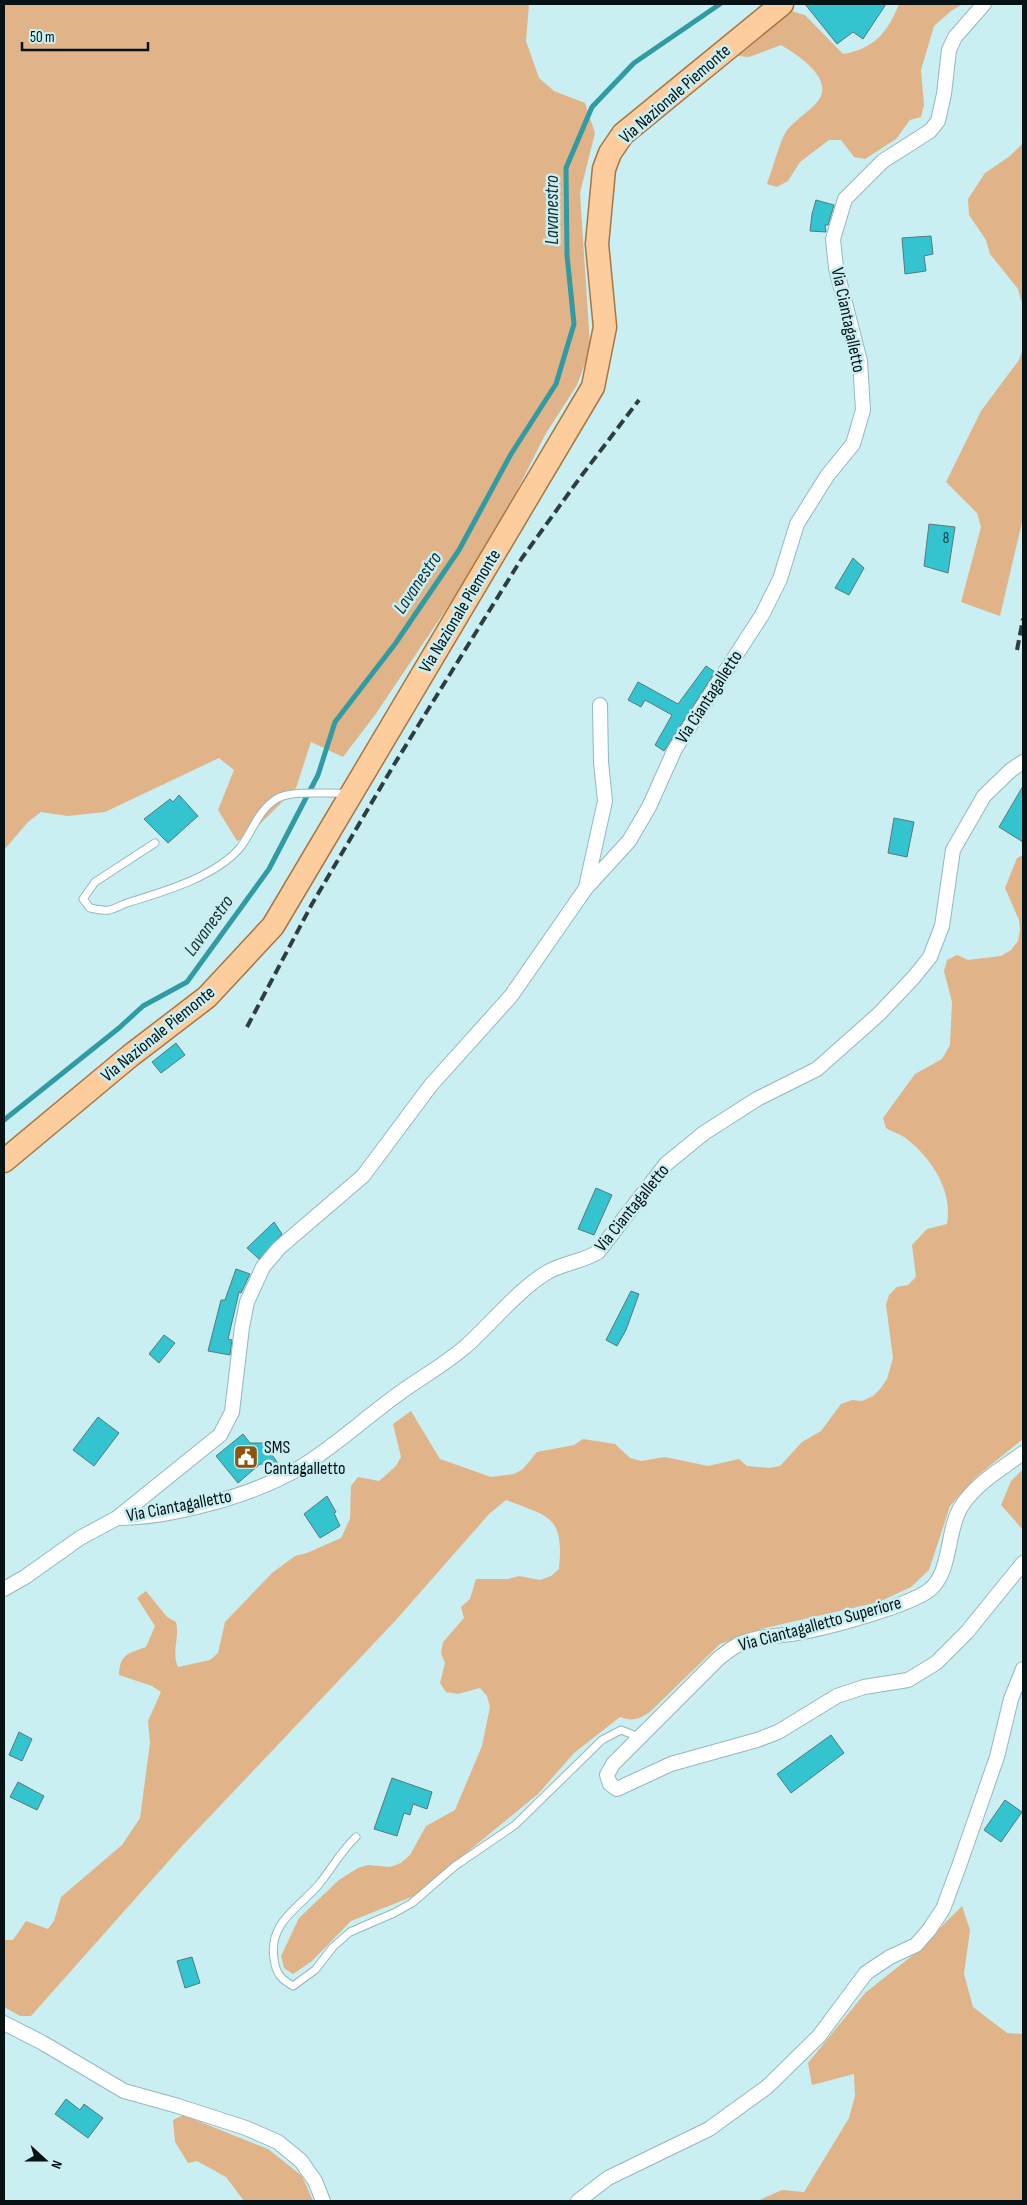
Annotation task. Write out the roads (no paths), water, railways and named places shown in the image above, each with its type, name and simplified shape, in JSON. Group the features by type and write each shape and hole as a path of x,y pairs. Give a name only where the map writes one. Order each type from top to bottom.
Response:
{"main road":[{"name":"Via Nazionale Piemonte","path":"4,1161 130,1056 207,997 273,926 344,793 593,387 605,327 597,244 604,169 610,153 623,134 782,4"}],"street":[{"name":"Via Ciantagalletto","path":"4,1589 25,1577 80,1538 117,1518 220,1435 232,1412 242,1327 247,1302 262,1267 279,1248 363,1176 431,1085 511,996 586,888 629,842 649,807 674,749 762,615 780,579 797,524 827,476 852,444 863,410 860,361 836,268 833,239 845,199 883,162 930,131 938,121 944,94 949,50 955,37 984,4"},
{"name":"Via Ciantagalletto","path":"586,888 605,801 601,762 600,705"},
{"name":"Via Ciantagalletto","path":"117,1518 132,1518 207,1505 264,1485 302,1467 397,1394 464,1348 528,1286 546,1272 569,1262 590,1257 598,1252 666,1164 704,1133 757,1099 817,1070 885,1008 930,957 942,926 953,850 984,796 1011,770 1023,762"},
{"name":"Via Ciantagalletto Superiore","path":"1023,1453 981,1483 961,1506 955,1518 946,1558 939,1578 929,1590 887,1608 820,1628 737,1645 720,1657 639,1737 608,1770 608,1780 617,1789 671,1764 778,1732 837,1696 864,1687 908,1680 936,1663 967,1632 1023,1563"},
{"path":"578,2201 608,2178 709,2129 767,2087 819,2036 866,1973 890,1957 916,1945 929,1930 943,1909 959,1866 997,1757 1011,1699 1023,1668"},
{"path":"4,2023 43,2043 124,2091 246,2128 278,2142 301,2161 315,2181 323,2201"}],"lane":[{"path":"155,843 95,882 83,899 90,908 109,910 125,903 151,897 212,870 229,859 241,847 258,816 279,798 296,794 344,793"},
{"path":"356,1837 345,1848 319,1884 300,1901 280,1925 275,1941 274,1956 276,1969 281,1979 293,1986 315,1970 333,1947 350,1932 394,1914 412,1903 455,1866 515,1825 602,1740 621,1730 639,1737"}],"waterway":[{"name":"Lavanestro","path":"4,1120 119,1028 143,1006 187,982 269,869 318,775 335,722 395,644 459,550 511,454 556,384 574,324 567,255 566,168 592,107 634,63 720,4"}],"railway":[{"path":"247,1027 312,904 395,763 522,558 639,400"},
{"path":"1017,650 1023,619"}],"place":[{"name":"SMS Cantagalletto","path":"246,1457"}]}
